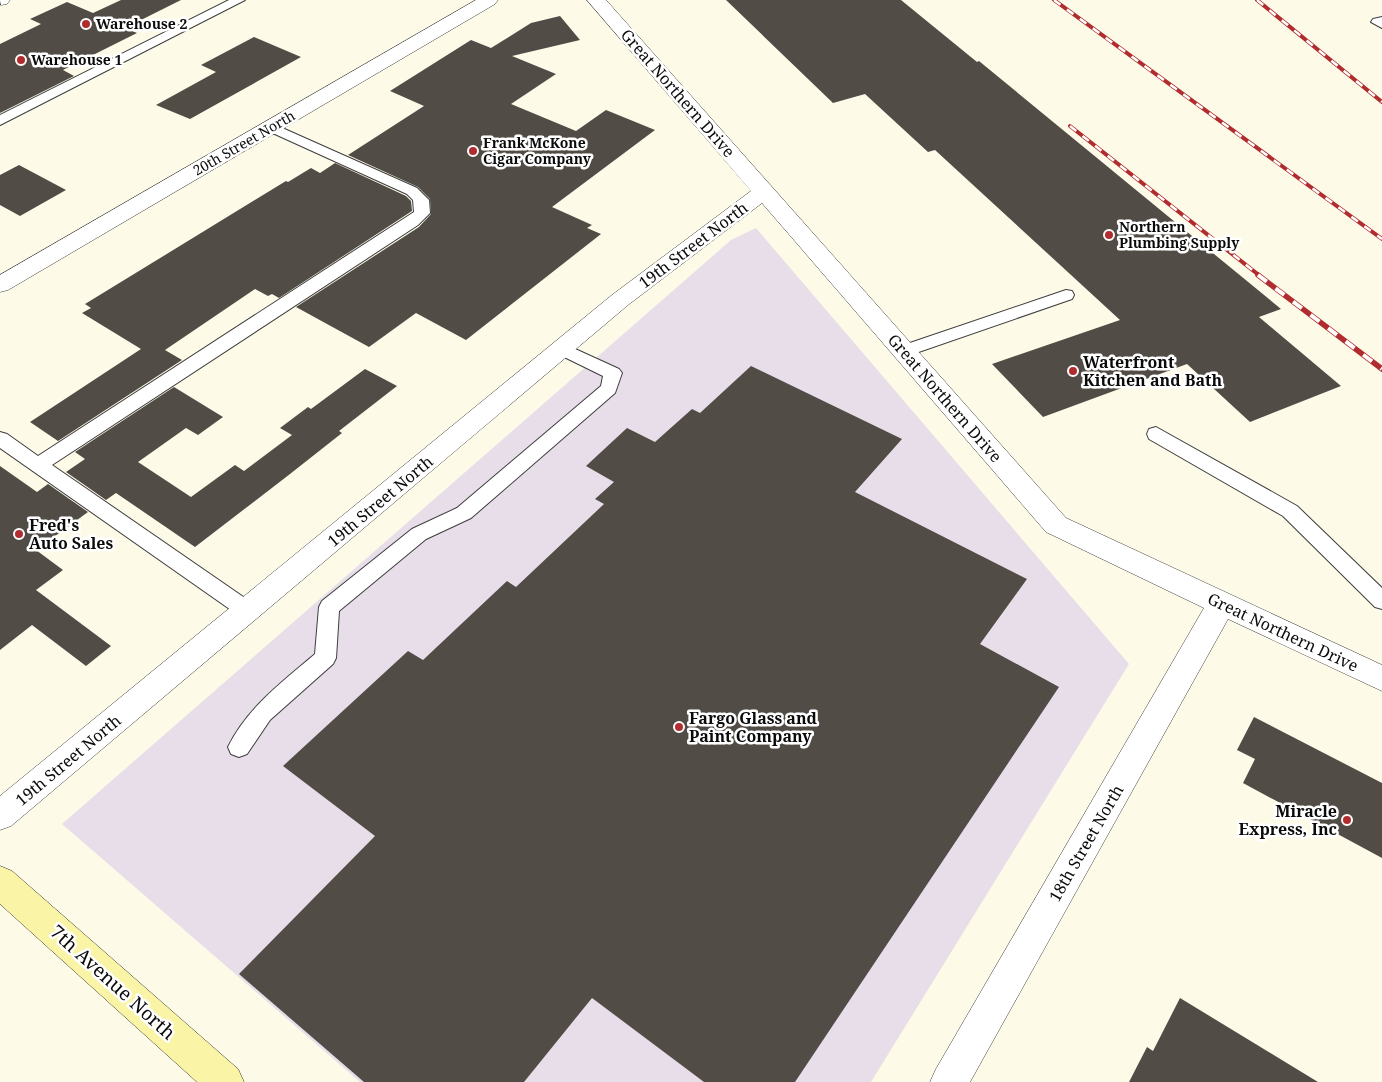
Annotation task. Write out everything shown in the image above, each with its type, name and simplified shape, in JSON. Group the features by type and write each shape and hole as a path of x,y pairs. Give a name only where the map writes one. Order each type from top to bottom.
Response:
{"main road":[{"name":"7th Avenue North","path":"0,882 225,1082"}],"street":[{"name":"20th Street North","path":"0,285 489,0"},
{"name":"Great Northern Drive","path":"596,0 1056,525 1382,679"},
{"name":"19th Street North","path":"0,816 620,300 764,191"},
{"name":"18th Street North","path":"949,1082 1222,603"}],"lane":[{"path":"0,121 239,0"},
{"path":"38,465 412,222 422,213 423,203 419,196 412,191 271,127"},
{"path":"904,351 1066,295"},
{"path":"239,747 262,713 325,658 329,607 419,534 464,513 609,389 613,373 562,349"},
{"path":"1156,434 1290,512 1382,601"},
{"path":"0,439 248,610"}],"shaded area":[{"name":"Fargo Glass and Paint Company","path":"756,228 1129,664 871,1082 360,1082 62,824 731,240"}],"building":[{"path":"121,0 181,0 125,28 137,33 63,70 74,76 0,113 0,44 41,24 30,19 67,2 93,13"},
{"path":"726,0 901,0 977,62 979,61 1281,309 1259,317 1341,386 1250,422 1187,364 1043,417 992,364 1120,320 935,150 928,152 865,94 833,103"},
{"path":"560,16 580,40 512,56 556,74 511,104 576,131 606,110 655,130 552,207 592,225 587,228 601,234 466,340 416,313 369,347 296,307 419,227 431,214 430,199 418,187 348,155 424,106 390,91 471,40 491,48 531,23"},
{"path":"254,37 301,57 190,119 156,105 216,72 201,65"},
{"path":"335,163 406,196 411,201 412,211 279,298 272,294 268,296 255,289 165,350 182,360 58,441 30,422 141,349 82,313 91,308 85,304 286,181 288,182 311,168 320,173"},
{"path":"19,165 66,190 20,216 0,205 0,175"},
{"name":"Fargo Glass and Paint Company","path":"751,366 902,439 855,492 1027,579 980,644 1059,687 795,1082 704,1082 592,998 524,1082 364,1082 239,974 375,836 283,766 408,651 423,660 507,581 516,587 604,504 595,499 614,482 586,466 627,428 655,442 692,409 700,413"},
{"path":"365,369 397,386 339,431 342,433 195,547 116,493 106,500 66,472 85,459 75,452 174,387 223,417 198,435 186,428 138,462 191,497 235,465 244,471 292,435 280,428 308,407 311,409"},
{"path":"0,466 37,492 48,484 88,512 36,550 63,570 36,590 111,646 86,666 32,625 0,650"},
{"name":"Miracle Express, Inc","path":"1254,717 1382,783 1382,858 1243,783 1255,759 1237,750"},
{"path":"1180,998 1318,1082 1129,1082 1147,1047 1153,1051"}],"railway":[{"path":"1054,0 1382,239"},
{"path":"1257,0 1382,102"},
{"path":"1070,126 1260,276"},
{"path":"1258,275 1382,369"}],"place":[{"name":"Warehouse 2","path":"86,24"},
{"name":"Warehouse 1","path":"21,60"},
{"name":"Frank McKone Cigar Company","path":"473,151"},
{"name":"Northern Plumbing Supply","path":"1109,235"},
{"name":"Waterfront Kitchen and Bath","path":"1073,371"},
{"name":"Fred's Auto Sales","path":"19,534"},
{"name":"Fargo Glass and Paint Company","path":"679,727"},
{"name":"Miracle Express, Inc","path":"1347,820"}]}
